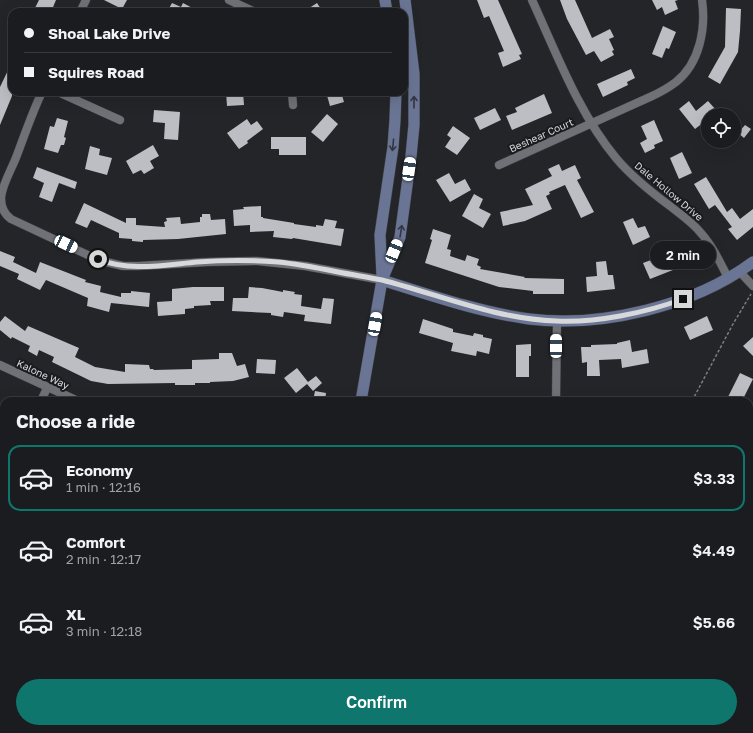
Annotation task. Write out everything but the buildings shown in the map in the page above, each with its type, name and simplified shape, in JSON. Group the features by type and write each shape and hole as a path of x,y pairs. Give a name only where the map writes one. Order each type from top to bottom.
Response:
{"street":[{"path":"229,0 246,8"},
{"name":"Dale Hollow Drive","path":"532,0 576,94 591,123 607,146 624,167 645,187 700,231 713,249 728,278"},
{"path":"591,123 665,90 677,81 694,58 700,43 704,26 702,0"},
{"path":"382,280 400,237 414,125 413,66 408,19"},
{"path":"40,96 32,112 2,192 1,199 4,212 11,219 90,256 123,266 257,261 305,266 382,280 497,313 528,319 557,321 587,320 652,309 692,295 740,272 753,262"},
{"path":"67,96 120,120"},
{"path":"292,96 293,105"},
{"path":"362,397 382,280 380,235 393,147 396,96"},
{"name":"Beshear Court","path":"499,165 591,123"},
{"path":"740,272 753,286"},
{"path":"556,397 557,321"},
{"name":"Kalone Way","path":"0,365 68,397"},
{"path":"43,397 47,388"}],"path":[{"path":"694,397 753,290"}],"route":[{"path":"98,259 123,266 208,262 279,262 382,280 497,313 528,319 557,321 587,320 628,314 652,309 683,299"}]}
